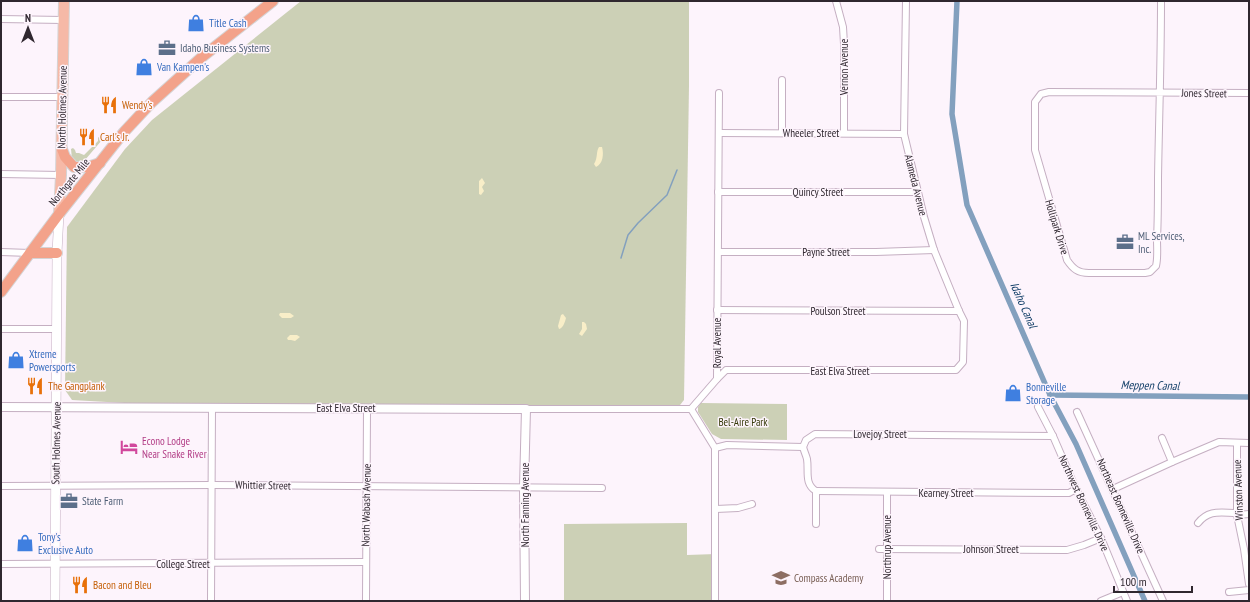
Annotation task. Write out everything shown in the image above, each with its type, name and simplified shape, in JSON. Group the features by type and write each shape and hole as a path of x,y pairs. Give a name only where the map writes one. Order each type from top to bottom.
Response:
{"highway":[{"name":"Northgate Mile","path":"1,292 59,214 124,132 158,96 215,46 273,1"},
{"path":"62,150 65,157 74,167 83,167 100,163"},
{"path":"30,253 57,253"}],"main road":[{"name":"North Holmes Avenue","path":"59,214 62,150 64,1"},
{"name":"South Holmes Avenue","path":"55,601 57,253 59,214"}],"street":[{"name":"Vernon Avenue","path":"836,1 843,27 844,134"},
{"name":"Alameda Avenue","path":"906,1 904,134 917,192 934,250 964,321 963,362"},
{"name":"Hollipark Drive","path":"1160,92 1049,92 1040,94 1038,97 1036,102 1035,145 1037,159 1067,260 1077,271 1089,274 1145,273 1150,272 1156,266 1158,232 1160,92 1161,1"},
{"path":"1,19 63,20"},
{"path":"782,80 782,133"},
{"name":"Jones Street","path":"1160,92 1249,94"},
{"name":"Royal Avenue","path":"691,409 717,379 719,93"},
{"path":"1,97 62,97"},
{"name":"Wheeler Street","path":"719,133 904,134"},
{"path":"1,174 61,174"},
{"name":"Quincy Street","path":"718,192 917,192"},
{"name":"Payne Street","path":"718,252 876,252 934,250"},
{"path":"1,252 30,253"},
{"name":"Poulson Street","path":"717,310 959,311"},
{"path":"1,329 57,330"},
{"name":"East Elva Street","path":"717,379 726,370 956,370 963,362"},
{"name":"East Elva Street","path":"1,407 691,409"},
{"name":"Northwest Bonneville Drive","path":"1038,407 1053,436 1076,490 1101,538 1127,601"},
{"path":"211,601 212,408"},
{"name":"North Wabash Avenue","path":"366,601 367,408"},
{"name":"North Fanning Avenue","path":"525,601 524,487 526,409"},
{"path":"691,409 715,448 715,601"},
{"name":"Northeast Bonneville Drive","path":"1078,412 1164,601"},
{"name":"Lovejoy Street","path":"803,447 806,440 815,434 1053,436"},
{"path":"1162,438 1172,462"},
{"path":"1113,489 1219,442 1249,443"},
{"name":"Winston Avenue","path":"1237,443 1237,514 1249,584"},
{"path":"715,448 727,445 803,447 807,459 808,483 816,492 816,524"},
{"name":"Whittier Street","path":"1,486 212,485 602,488"},
{"name":"Kearney Street","path":"816,492 1057,493 1076,490"},
{"name":"Northrup Avenue","path":"887,492 887,601"},
{"path":"716,509 738,508 752,504"},
{"path":"1198,523 1204,516 1213,513 1249,514"},
{"name":"Johnson Street","path":"879,548 1067,550 1101,538"},
{"name":"College Street","path":"1,564 366,562"},
{"path":"1229,592 1249,590"},
{"path":"1101,601 1123,592"}],"green space":[{"path":"301,1 689,1 684,400 676,410 212,408 72,400 65,390 67,227 125,149 152,120"},
{"path":"98,137 102,140 85,160 77,163 72,159 71,149 73,148 76,153 84,155 98,141"},
{"name":"Bel-Aire Park","path":"701,403 787,404 787,440 721,439 712,434 698,412 698,407"},
{"path":"687,523 687,555 716,554 715,601 564,601 564,524"}],"sand":[{"path":"599,147 602,147 603,156 602,161 596,167 594,164"},
{"path":"482,178 485,183 482,187 484,191 481,195 479,194 479,181"},
{"path":"280,313 290,313 294,316 291,318 282,318 279,315"},
{"path":"563,314 566,318 563,326 559,329 558,326 561,315"},
{"path":"582,322 586,324 587,329 582,336 579,334 582,329"},
{"path":"290,335 297,335 300,337 295,341 288,340 287,338"}],"waterway":[{"name":"Idaho Canal","path":"957,1 952,114 967,205 1050,395 1076,444 1145,601"},
{"path":"621,258 628,235 638,223 667,195 677,170"},
{"name":"Meppen Canal","path":"1050,395 1249,397"}],"place":[{"name":"Title Cash","path":"196,23"},
{"name":"Idaho Business Systems","path":"167,48"},
{"name":"Van Kampen's","path":"144,67"},
{"name":"Wendy's","path":"109,105"},
{"name":"Carl's Jr.","path":"87,137"},
{"name":"ML Services, Inc.","path":"1125,242"},
{"name":"Xtreme Powersports","path":"16,360"},
{"name":"The Gangplank","path":"35,386"},
{"name":"Bonneville Storage","path":"1013,393"},
{"name":"Econo Lodge Near Snake River","path":"129,447"},
{"name":"State Farm","path":"69,501"},
{"name":"Tony's Exclusive Auto","path":"25,543"},
{"name":"Compass Academy","path":"781,578"},
{"name":"Bacon and Bleu","path":"80,585"}]}
